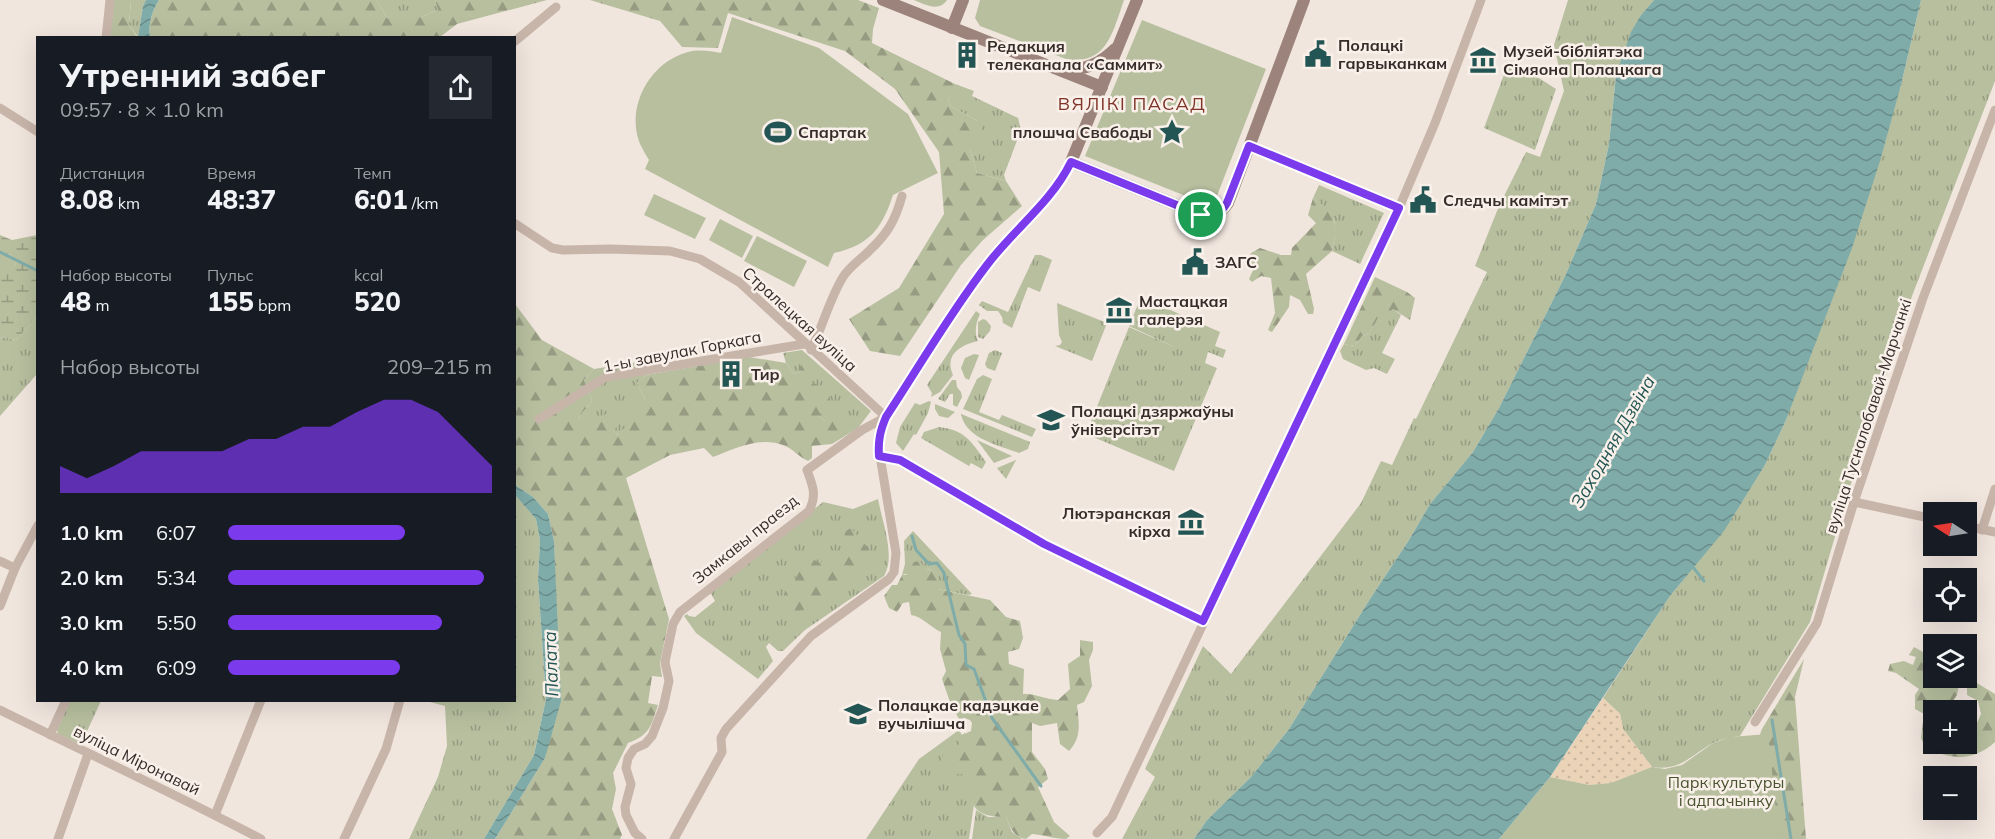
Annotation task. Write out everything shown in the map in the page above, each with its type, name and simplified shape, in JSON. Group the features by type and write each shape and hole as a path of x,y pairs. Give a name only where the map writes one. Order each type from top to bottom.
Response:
{"street":[{"path":"106,36 110,0"},
{"path":"883,0 1102,87"},
{"path":"952,28 963,0"},
{"path":"674,839 722,752 722,738 726,729 811,636 889,579 894,572 896,553 879,456 880,430 886,417 978,276 996,252 1061,182 1137,0"},
{"path":"1071,162 1201,215 1210,216 1223,210 1304,0"},
{"path":"1097,833 1112,817 1399,208 1435,123 1481,0"},
{"path":"516,40 556,7"},
{"path":"1062,71 1093,66 1107,57 1120,44"},
{"path":"0,108 36,131"},
{"name":"вуліца Тусналобавай-Марчанкі","path":"1755,722 1817,623 1854,502 1923,298 1995,111"},
{"path":"1249,146 1399,208"},
{"path":"808,347 843,277 883,236 895,220 902,196"},
{"name":"Стралецкая вуліца","path":"516,224 552,248 669,251 700,259 739,282 886,417"},
{"name":"1-ы завулак Горкага","path":"539,419 606,377 808,347"},
{"name":"Замкавы праезд","path":"642,839 635,833 626,815 631,784 626,768 628,758 634,749 645,744 652,736 663,708 669,681 665,662 673,624 680,612 809,511 815,492 807,470 862,430 886,417"},
{"path":"879,456 900,460 1044,544 1203,621"},
{"path":"1983,530 1995,489"},
{"path":"1854,502 1923,517"},
{"path":"0,606 15,568 36,529"},
{"path":"1977,529 1995,532"},
{"path":"0,561 15,568"},
{"path":"50,735 65,702"},
{"path":"215,815 260,702"},
{"path":"344,839 386,749 399,702"},
{"name":"вуліца Міронавай","path":"0,710 152,783 261,839"},
{"path":"58,839 88,754"}],"green space":[{"path":"114,0 131,0 129,25 136,36 110,36"},
{"path":"131,0 146,0 138,36 129,25"},
{"path":"159,0 376,0 388,19 403,10 421,17 438,10 435,0 547,0 457,24 441,36 150,36 154,9"},
{"path":"376,0 435,0 438,10 421,17 388,19"},
{"path":"590,0 858,0 879,8 872,43 955,84 955,93 948,99 950,106 978,121 984,132 970,150 977,173 1006,181 1022,206 983,240 961,265 900,356 870,351 849,319 899,288 944,214 939,152 895,89 845,51 728,13 718,48 682,47 660,21"},
{"path":"914,0 947,0 936,7"},
{"path":"980,0 1124,0 1106,44 1091,57 1080,60 1066,59 980,26 975,18"},
{"path":"1568,0 1654,0 1641,15 1616,75 1609,144 1596,204 1566,274 1499,408 1473,452 1430,504 1289,729 1251,777 1207,820 1194,839 1122,839 1155,777 1145,769 1203,646 1231,674 1361,503 1381,461 1392,465 1487,272 1475,266 1499,206 1526,152 1540,157 1564,91 1554,45"},
{"path":"1921,0 1995,0 1995,81 1912,296 1846,499 1810,622 1740,736 1713,743 1678,765 1652,767 1623,729 1620,714 1603,698 1670,596 1724,530 1765,465 1786,420 1901,85"},
{"name":"Спартак","path":"732,17 819,48 908,114 938,173 893,195 884,217 873,233 857,245 834,253 828,267 645,169 649,160 640,144 636,130 636,115 644,88 662,65 674,57 696,51 721,53"},
{"path":"1142,20 1266,69 1215,201 1206,204 1085,156"},
{"path":"1508,64 1528,71 1556,89 1535,150 1484,128"},
{"path":"955,84 974,91 972,96 1018,118 1021,130 1004,175 1006,181 977,173 970,150 978,121 950,106 948,99 954,93"},
{"path":"1319,185 1384,213 1360,264 1332,251 1335,233 1334,220 1332,215 1313,198"},
{"path":"654,194 706,218 695,239 644,215"},
{"path":"1313,198 1332,212 1336,230 1332,251 1306,274 1314,309 1313,314 1308,314 1300,300 1290,295 1289,307 1272,332 1268,330 1275,313 1271,278 1261,276 1252,282 1249,279 1254,268 1247,261 1251,253 1260,248 1281,255 1291,255 1292,248 1316,223 1308,215"},
{"path":"720,219 753,236 742,258 709,240"},
{"path":"0,235 12,240 36,235 36,318 16,340 0,337 0,271 6,271 16,265 12,255 0,253"},
{"path":"757,236 807,261 794,287 744,261"},
{"path":"0,253 12,255 16,265 6,272 0,271"},
{"path":"1035,255 1052,260 1040,292 1028,287 1012,328 1003,323 998,311 987,311 979,305 982,301 1008,312"},
{"path":"1375,277 1415,298 1410,320 1393,309 1387,314 1380,314 1369,334 1362,336 1355,346 1344,344"},
{"path":"1141,297 1220,332 1215,346 1226,350 1223,358 1208,352 1205,363 1217,368 1174,471 1086,434 1129,327 1177,348 1129,326"},
{"path":"1057,303 1107,323 1092,361 1055,346 1062,342 1059,335"},
{"path":"516,305 542,340 594,369 584,380 592,401 578,418 592,427 598,425 599,419 607,413 617,417 617,426 614,431 618,435 623,429 630,427 626,418 629,408 645,399 637,383 646,375 749,357 786,363 794,374 800,372 799,367 804,364 812,369 812,375 806,383 816,384 830,395 830,406 819,416 825,421 836,418 845,424 845,436 832,444 812,446 812,458 808,461 783,445 765,442 738,447 713,457 704,448 670,455 626,478 669,619 660,663 662,677 652,676 648,703 658,705 653,719 649,729 641,737 628,743 613,773 616,789 612,809 622,835 620,839 495,839 545,758 555,580 554,541 548,514 533,497 516,486"},
{"path":"1393,309 1401,315 1382,353 1395,359 1387,374 1374,368 1366,370 1343,359 1340,351 1344,344 1355,346 1362,336 1369,334 1379,314"},
{"path":"976,311 980,314 976,328 978,341 960,348 952,356 953,375 940,392 931,397 932,393 927,385"},
{"path":"36,318 36,375 0,416 0,337 16,340"},
{"path":"983,319 991,326 983,339 978,337 978,322"},
{"path":"802,350 871,411 858,428 845,436 845,424 825,421 819,416 800,372 794,374 786,363 783,353"},
{"path":"995,350 1002,353 995,371 987,368 985,364 989,353"},
{"path":"974,354 979,355 969,380 965,378 961,368 965,358"},
{"path":"644,361 646,375 637,383 645,399 630,427 618,435 598,425 592,428 580,421 578,418 592,401 584,380 594,369"},
{"path":"983,375 992,379 979,412 999,420 1002,415 1036,429 1032,437 963,409 977,379"},
{"path":"952,380 956,380 962,397 957,407 953,405 953,394 950,394 945,402 938,399"},
{"path":"931,402 928,413 916,435 914,434 903,451 896,443 900,427 915,403 920,405"},
{"path":"935,404 955,412 948,418 939,416"},
{"path":"961,414 1030,442 1028,449 1019,453 984,440 969,430"},
{"path":"939,427 955,431 967,438 986,462 982,469 971,463 969,466 921,438 924,432"},
{"path":"977,440 1012,456 994,463"},
{"path":"1016,460 1006,479 997,468"},
{"path":"516,496 536,519 540,540 538,580 546,699 534,755 484,839 409,839 438,777 447,746 445,706 430,702 516,702"},
{"path":"878,499 889,559 884,576 805,630 783,651 778,651 769,643 766,647 773,661 758,679 696,633 684,616 687,614 695,617 715,601 710,592 823,502 853,509"},
{"path":"851,528 868,548 869,564 859,570 845,565 840,582 820,600 796,613 785,609 786,588 795,582 797,558 804,555 820,563 834,551 845,552 847,545 844,532"},
{"path":"913,531 972,594 938,589 933,570 925,569 902,575 905,564 904,541"},
{"path":"920,561 925,569 939,574 938,589 990,600 1006,617 1020,621 1023,638 1019,649 1008,652 1009,664 1024,669 1023,694 1058,700 1070,689 1068,664 1080,656 1080,640 1093,642 1089,660 1092,686 1084,702 1077,705 1079,730 1073,746 1069,751 1060,744 1057,723 1040,726 1032,723 1032,752 1045,769 1048,779 1038,787 1054,822 1070,836 1066,839 1032,834 1026,839 1018,837 1006,817 997,817 977,810 971,798 972,781 964,779 962,774 956,774 951,766 935,771 934,764 941,761 943,755 959,744 962,735 971,731 972,723 964,718 960,721 942,679 946,671 940,649 941,632 911,615 909,602 903,603 897,612 889,608 884,596 892,585 897,585 902,575 906,575 914,562"},
{"path":"1914,647 1923,652 1923,688 1958,688 1954,700 1923,700 1923,713 1915,709 1915,695 1919,689 1896,673 1888,671 1890,664 1904,661 1913,665 1916,657 1909,655"},
{"path":"1804,659 1795,697 1806,839 1751,839 1743,781 1762,729"},
{"path":"1977,683 1995,694 1995,742 1978,753 1977,723 1981,714 1978,701 1967,695 1967,688 1977,688"},
{"path":"70,702 101,702 82,742 78,743 58,734 57,730"},
{"path":"959,730 962,735 965,733 977,783 969,839 866,839 919,759"},
{"name":"Парк культуры і адпачынку","path":"1768,734 1776,810 1782,839 1499,839 1550,777 1589,785 1611,783 1652,767 1665,769 1682,765 1713,743 1730,737"},
{"path":"1942,754 1975,754 1962,757"},
{"path":"976,810 988,817 1006,817 1012,832 1022,839 972,839"}],"sand":[{"path":"1603,698 1620,714 1623,729 1652,767 1611,783 1589,785 1550,777"}],"water":[{"path":"146,0 159,0 151,18 150,36 138,36"},
{"name":"Заходняя Дзвіна","path":"1654,0 1921,0 1880,161 1852,248 1786,420 1765,465 1724,531 1670,596 1550,777 1499,839 1194,839 1207,820 1251,777 1289,729 1430,504 1473,452 1499,408 1566,274 1596,204 1609,144 1616,75 1631,32 1641,15"},
{"name":"Палата","path":"516,486 533,497 548,514 554,541 561,701 545,758 495,839 484,839 534,755 546,699 538,580 540,540 536,519 516,496"}],"waterway":[{"path":"0,252 36,270"},
{"path":"912,536 916,550 929,564 937,563 944,573 959,635 965,644 966,665 974,669 992,718 1041,786"},
{"path":"1692,566 1704,581"},
{"path":"1772,720 1791,839"}],"place":[{"name":"Полацкі гарвыканкам","path":"1318,54"},
{"name":"Редакция телеканала «Саммит»","path":"967,55"},
{"name":"Музей-бібліятэка Сімяона Полацкага","path":"1483,60"},
{"name":"Спартак","path":"778,132"},
{"name":"плошча Свабоды","path":"1172,132"},
{"name":"Следчы камітэт","path":"1423,200"},
{"name":"ЗАГС","path":"1195,262"},
{"name":"Мастацкая галерэя","path":"1119,310"},
{"name":"Тир","path":"731,374"},
{"name":"Полацкі дзяржаўны ўніверсітэт","path":"1051,420"},
{"name":"Лютэранская кірха","path":"1191,522"},
{"name":"Полацкае кадэцкае вучылішча","path":"858,714"}],"district":[{"name":"ВЯЛІКІ ПАСАД","path":"1132,104"}],"route":[{"path":"1249,146 1399,208 1203,621 1044,544 900,460 879,456 878,444 880,430 886,417 978,276 996,252 1051,195 1061,182 1071,162 1201,215 1210,216 1223,210 1249,146"}]}
